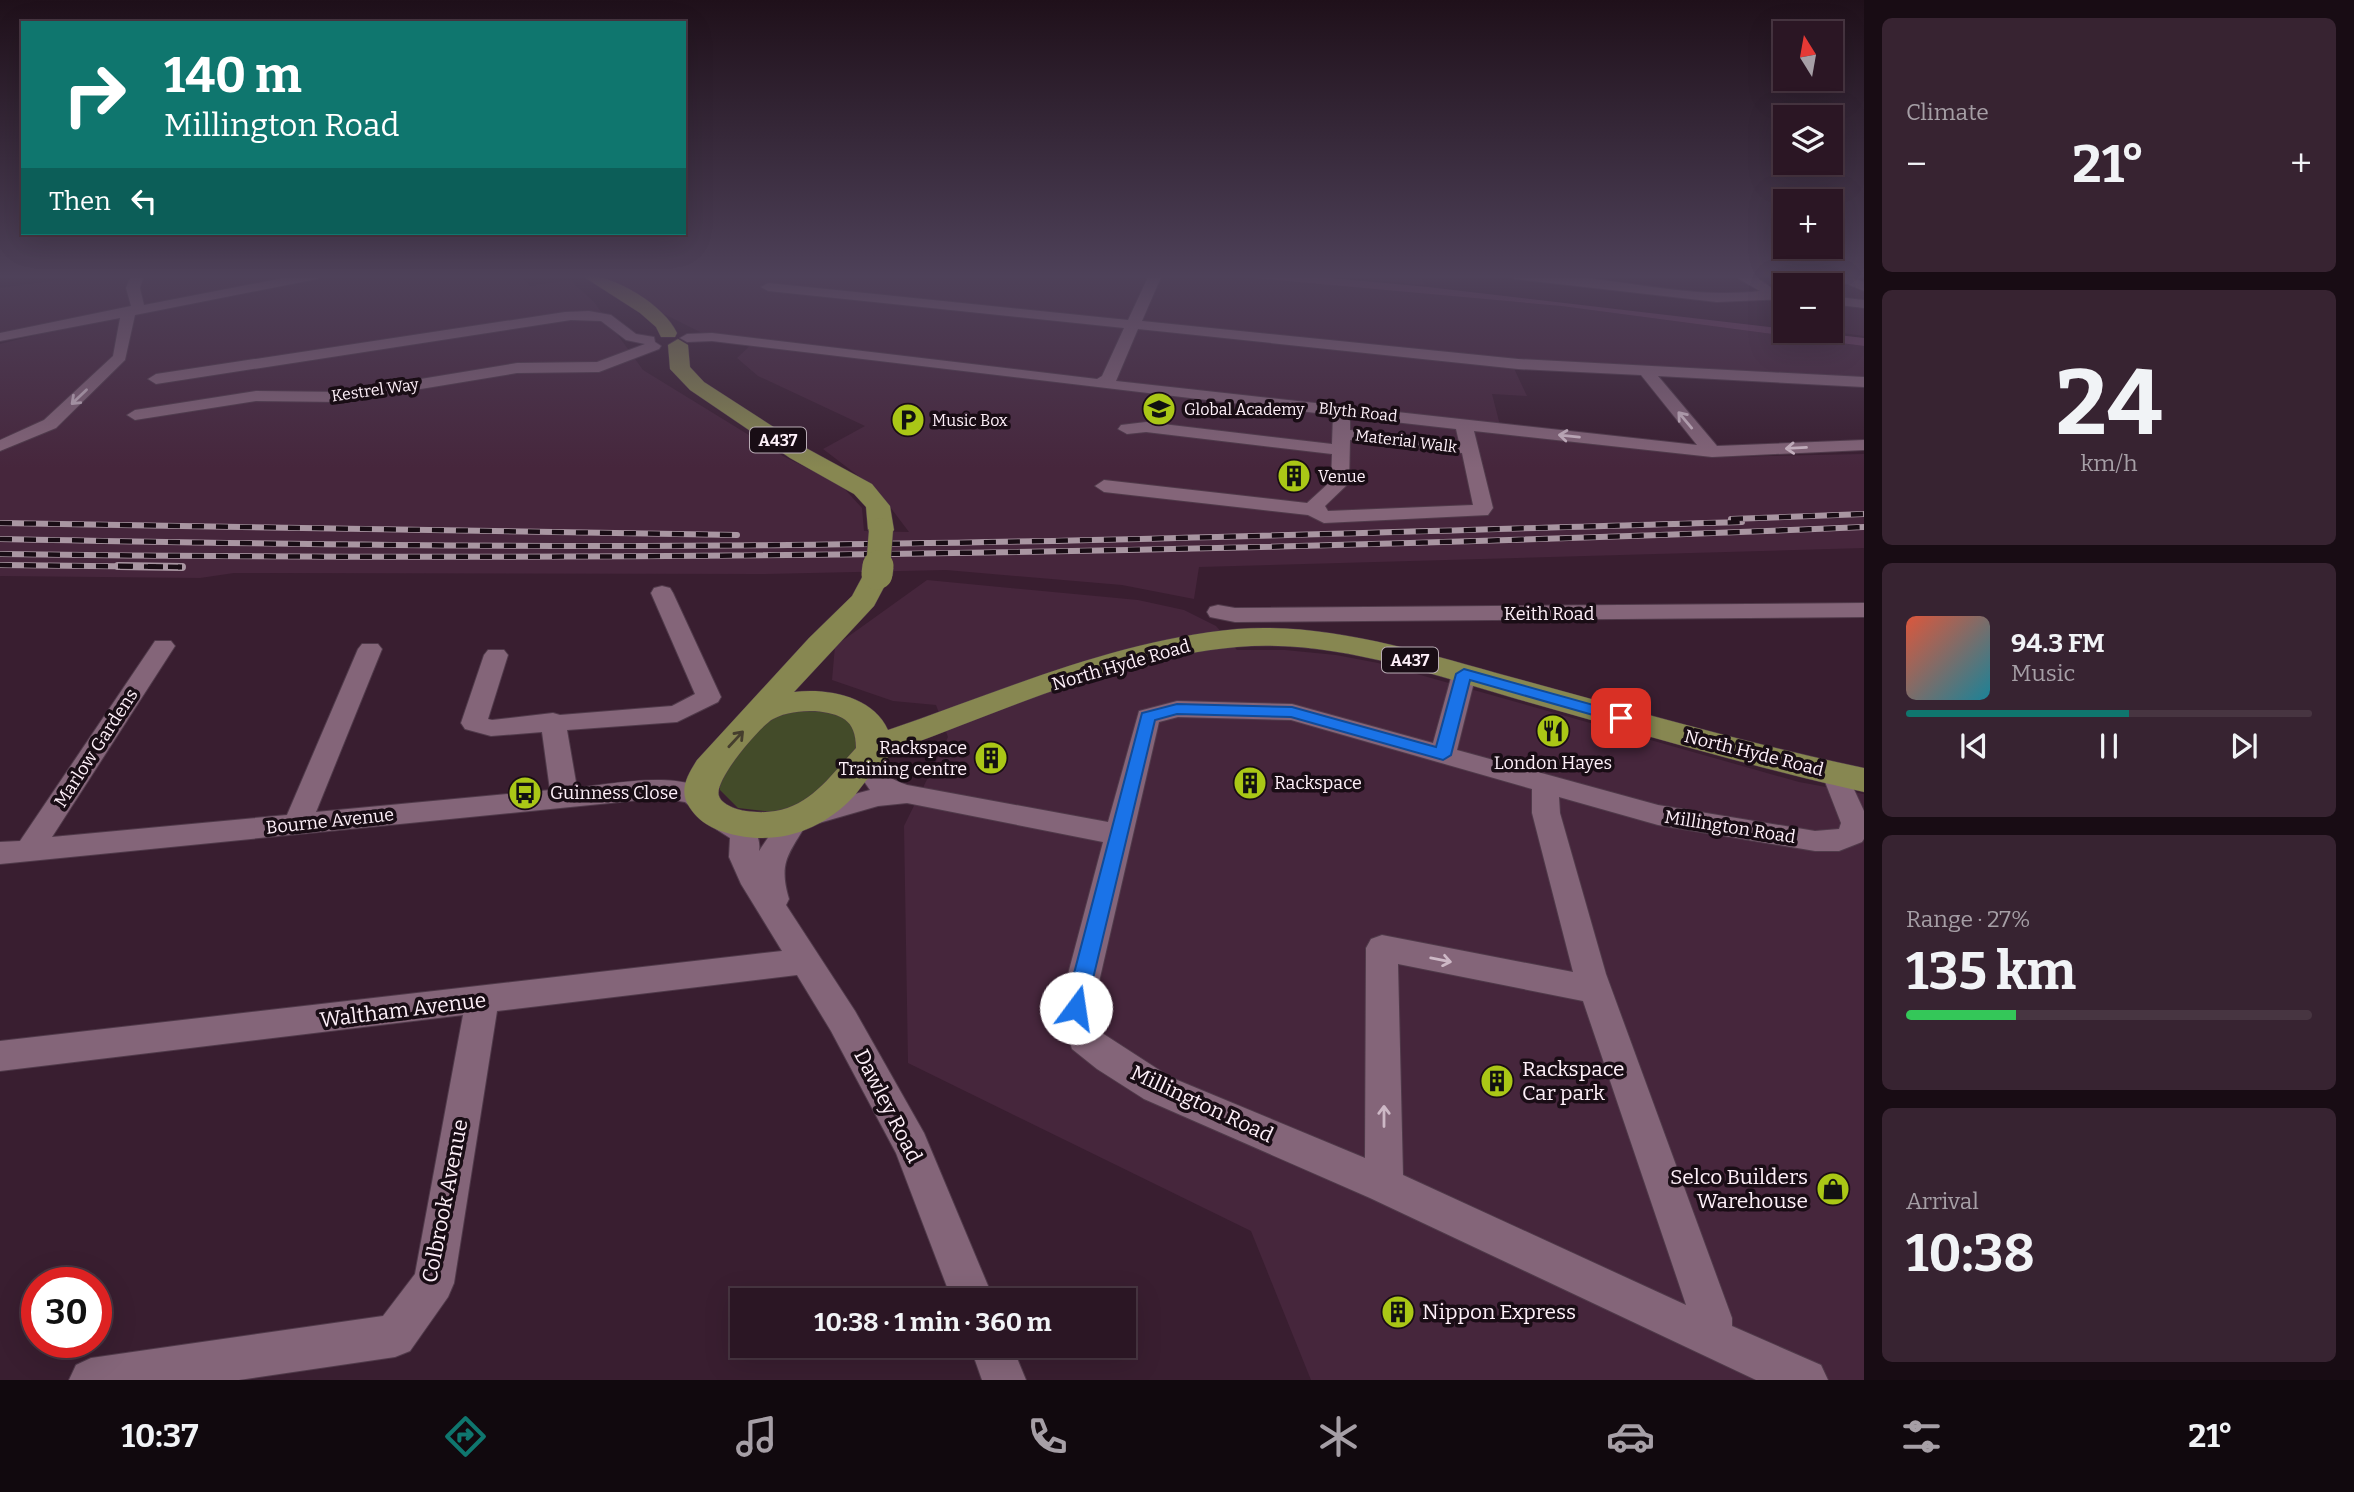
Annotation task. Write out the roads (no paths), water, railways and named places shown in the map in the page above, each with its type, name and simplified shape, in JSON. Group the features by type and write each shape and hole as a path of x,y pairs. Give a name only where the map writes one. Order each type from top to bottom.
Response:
{"main road":[{"name":"A437","path":"668,339 680,369 696,386 798,453 863,489 878,506 881,530 877,574 864,600 804,662 762,711"},
{"name":"North Hyde Road","path":"868,755 883,743 937,727 954,717 1131,658 1187,645 1240,638 1290,639 1338,644 1464,674 1787,764 1849,777"},
{"path":"804,662 809,687 865,719 872,731 868,755"},
{"path":"799,819 764,826 712,810 701,790 709,768 762,711 776,704 798,700 842,708"},
{"name":"North Hyde Road","path":"842,708 892,716 954,717"},
{"name":"Dawley Road","path":"799,819 820,808 868,755"}],"street":[{"path":"0,446 59,418 121,357 125,339"},
{"path":"156,379 413,339"},
{"path":"644,339 669,344"},
{"name":"Blyth Road","path":"628,358 669,344 708,339"},
{"name":"Blyth Road","path":"732,339 1712,452 1864,445"},
{"path":"1101,383 1109,379 1128,339"},
{"path":"1282,339 1518,364 1864,382"},
{"name":"Kestrel Way","path":"135,415 256,396 342,397 517,368 599,368 669,344"},
{"path":"1646,371 1712,452"},
{"path":"1316,510 1315,505 1340,483 1342,411"},
{"path":"1104,486 1316,510 1324,517 1481,512 1483,508 1464,424"},
{"name":"Material Walk","path":"1126,429 1146,427 1470,449"},
{"path":"496,655 474,723 491,728 677,713 709,697 662,593"},
{"name":"Keith Road","path":"1230,617 1864,610"},
{"name":"Marlow Gardens","path":"29,850 163,646"},
{"path":"297,825 369,649"},
{"path":"1443,755 1464,674"},
{"name":"Millington Road","path":"1806,1380 1710,1338 1384,1185 1157,1088 1084,1039 1076,1008 1148,717 1177,709 1292,712 1545,785 1675,819 1828,842 1846,840 1852,835 1855,823 1849,777"},
{"path":"553,721 565,797"},
{"path":"868,755 871,776 881,786 907,794 1120,835"},
{"name":"Bourne Avenue","path":"660,789 709,768"},
{"path":"1545,785 1546,813 1595,990 1711,1318 1710,1338"},
{"name":"Bourne Avenue","path":"0,853 660,789 692,794 712,810"},
{"path":"799,819 869,799 907,794"},
{"name":"Dawley Road","path":"712,810 742,832 746,844 744,857 756,884 844,1021 870,1074 911,1145 967,1288"},
{"name":"Dawley Road","path":"782,922 768,880 768,863 772,853 799,819"},
{"path":"1384,1185 1382,948 1595,990"},
{"name":"Waltham Avenue","path":"0,1056 807,961"},
{"name":"Colbrook Avenue","path":"91,1380 395,1336 433,1283 482,1001"},
{"path":"995,1358 1004,1380"}],"railway":[{"path":"1731,519 1864,514"},
{"path":"0,539 394,545 907,544 1742,522"},
{"path":"0,523 737,535"},
{"path":"0,554 466,557 932,553 1398,543 1864,527"},
{"path":"0,565 182,567 118,566"}],"place":[{"name":"Global Academy","path":"1159,409"},
{"name":"Music Box","path":"908,420"},
{"name":"Venue","path":"1294,476"},
{"name":"London Hayes","path":"1553,731"},
{"name":"Rackspace Training centre","path":"991,758"},
{"name":"Rackspace","path":"1250,783"},
{"name":"Guinness Close","path":"525,793"},
{"name":"Rackspace Car park","path":"1497,1081"},
{"name":"Selco Builders Warehouse","path":"1833,1189"},
{"name":"Nippon Express","path":"1398,1312"}]}
